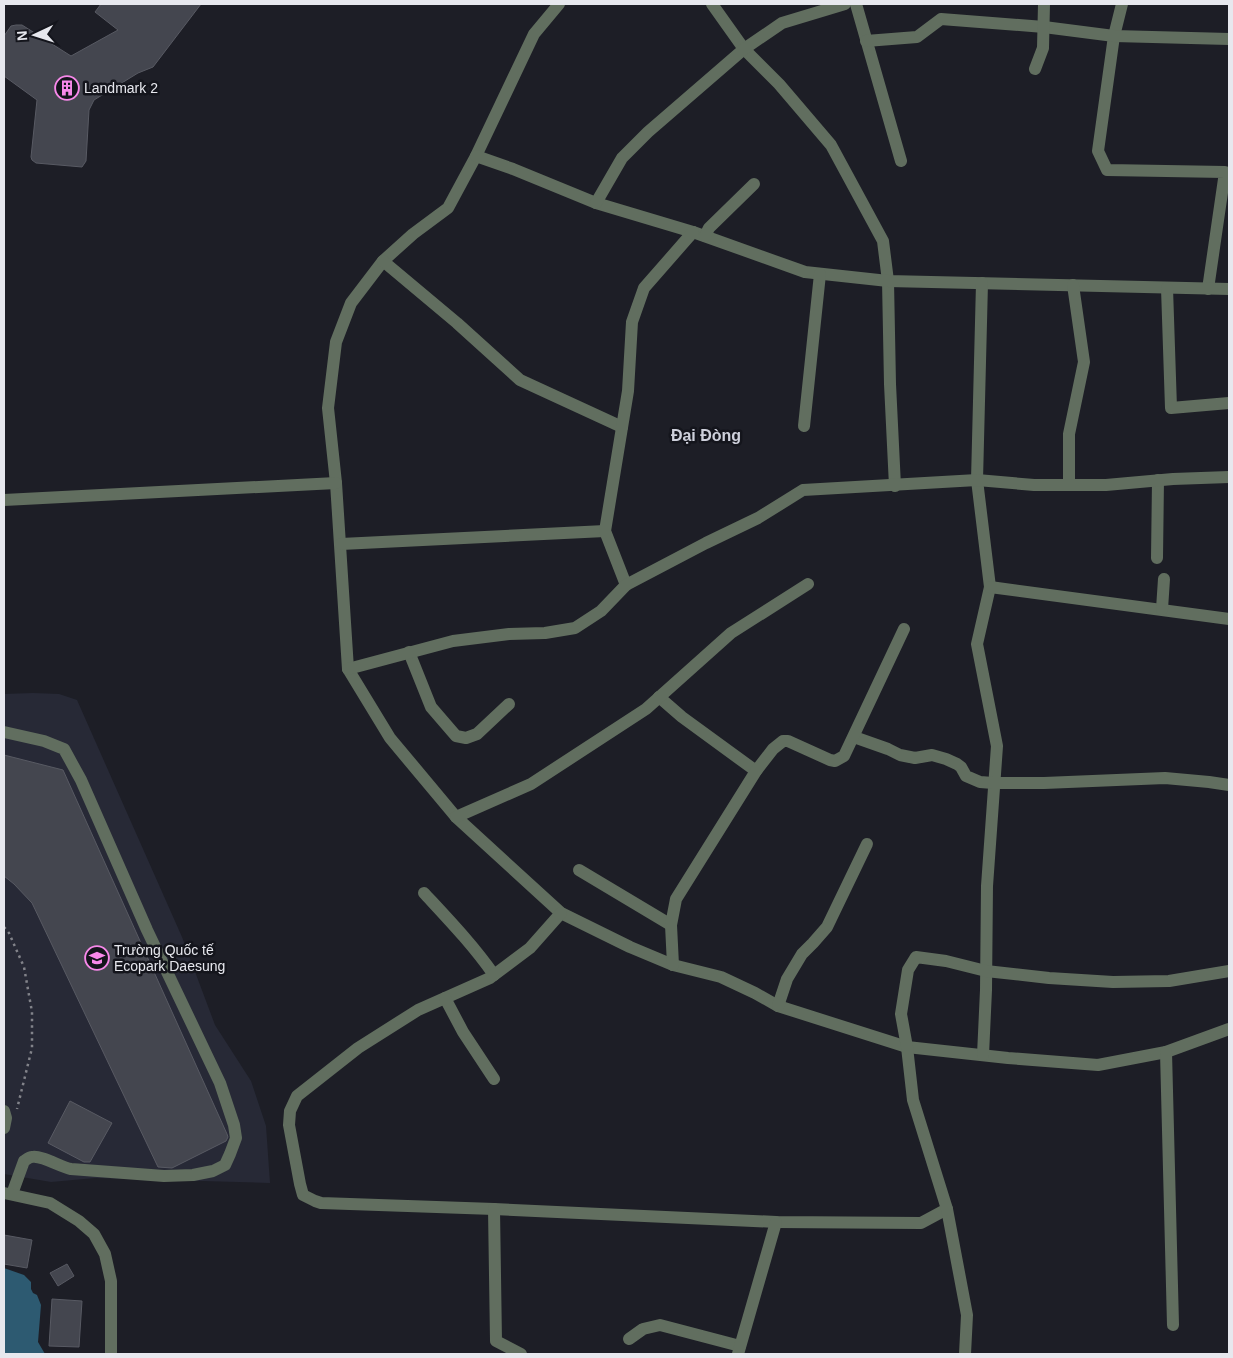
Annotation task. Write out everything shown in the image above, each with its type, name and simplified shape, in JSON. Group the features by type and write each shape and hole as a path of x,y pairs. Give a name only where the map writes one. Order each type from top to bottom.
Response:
{"street":[{"path":"559,4 534,34 476,156 448,208 413,234 382,261 351,303 336,342 328,408 336,483 348,669 390,738 456,817 561,913 630,947 672,965 721,977 778,1006 907,1047 983,1051 1098,1065 1166,1052 1229,1029"},
{"path":"712,4 744,49 779,84 831,145 883,241 888,281 890,384 895,486"},
{"path":"596,203 622,158 648,132 744,49 782,23 845,4"},
{"path":"856,4 901,161"},
{"path":"1036,69 1043,48 1044,4"},
{"path":"1122,4 1114,36 1098,151 1106,170 1226,172 1208,289"},
{"path":"866,41 917,37 941,19 1044,27 1114,36 1229,39"},
{"path":"476,156 596,203 699,234 805,272 888,281 1229,289"},
{"path":"626,585 605,531 628,391 632,322 644,288 754,184"},
{"path":"382,261 457,323 520,380 622,427"},
{"path":"804,426 820,274"},
{"path":"982,283 977,480 990,587 977,644 997,746 987,886 986,990 983,1051"},
{"path":"1069,485 1069,434 1084,362 1073,285"},
{"path":"1167,288 1171,408 1229,403"},
{"path":"348,669 453,641 509,634 545,634 575,628 601,611 626,585 706,542 758,518 803,490 977,480 1034,485 1106,485 1158,480 1229,478"},
{"path":"1157,558 1158,480"},
{"path":"4,500 336,483"},
{"path":"340,544 605,531"},
{"path":"1162,610 1164,579"},
{"path":"456,817 531,784 646,709 731,633 808,584"},
{"path":"990,587 1229,619"},
{"path":"672,965 671,925 676,899 756,771 783,741 794,743 830,760 835,761 844,756 904,629"},
{"path":"409,652 431,706 456,736 466,738 477,734 509,704"},
{"path":"659,697 682,717 756,771"},
{"path":"4,732 44,741 64,748 81,780 147,930 220,1083 234,1125 236,1138 224,1165 213,1171 193,1176 164,1176 72,1169 62,1167 39,1157 32,1157 24,1161 8,1193 50,1203 94,1234 105,1254 111,1281 110,1354"},
{"path":"854,737 900,755 915,758 937,756 957,764 966,776 980,782 1044,783 1165,778 1229,785"},
{"path":"778,1006 788,979 802,954 827,927 867,844"},
{"path":"579,870 671,925"},
{"path":"424,893 464,936 494,975"},
{"path":"561,913 530,948 490,978 418,1010 358,1048 297,1096 290,1111 289,1125 303,1195 320,1203 494,1208 776,1222 921,1223 948,1209"},
{"path":"965,1354 967,1315 948,1209 913,1100 901,1014 908,970 916,958 946,961 986,971 1112,982 1169,981 1229,971"},
{"path":"446,998 463,1032 494,1079"},
{"path":"1166,1052 1173,1325"},
{"path":"4,1128 6,1118 10,1114"},
{"path":"494,1208 496,1341 521,1354"},
{"path":"629,1339 643,1329 660,1325 739,1350 776,1222"}],"path":[{"path":"4,927 9,933 24,967 32,1012 32,1048 10,1114"}],"shaded area":[{"name":"Trường Quốc tế Ecopark Daesung","path":"4,694 59,694 77,700 182,937 215,1025 251,1081 266,1126 270,1183 95,1178 51,1182 4,1174"}],"water":[{"path":"4,1268 24,1275 31,1282 31,1289 37,1295 41,1305 38,1342 45,1354 4,1354"}],"building":[{"name":"Landmark 2","path":"101,4 201,4 153,67 138,73 94,100 89,110 86,161 82,167 36,163 31,157 37,100 4,76 4,36 11,26 22,25 71,56 118,30 95,12"},
{"path":"4,755 63,770 227,1134 226,1141 172,1168 158,1167 32,903 4,876"},
{"path":"70,1101 112,1123 90,1162 84,1162 48,1143"},
{"path":"4,1235 32,1240 27,1268 4,1264"},
{"path":"67,1264 74,1276 58,1286 50,1273"},
{"path":"52,1299 82,1301 79,1347 49,1346"}],"place":[{"name":"Landmark 2","path":"67,88"},
{"name":"Trường Quốc tế Ecopark Daesung","path":"97,958"}],"district":[{"name":"Đại Đòng","path":"706,435"}]}
